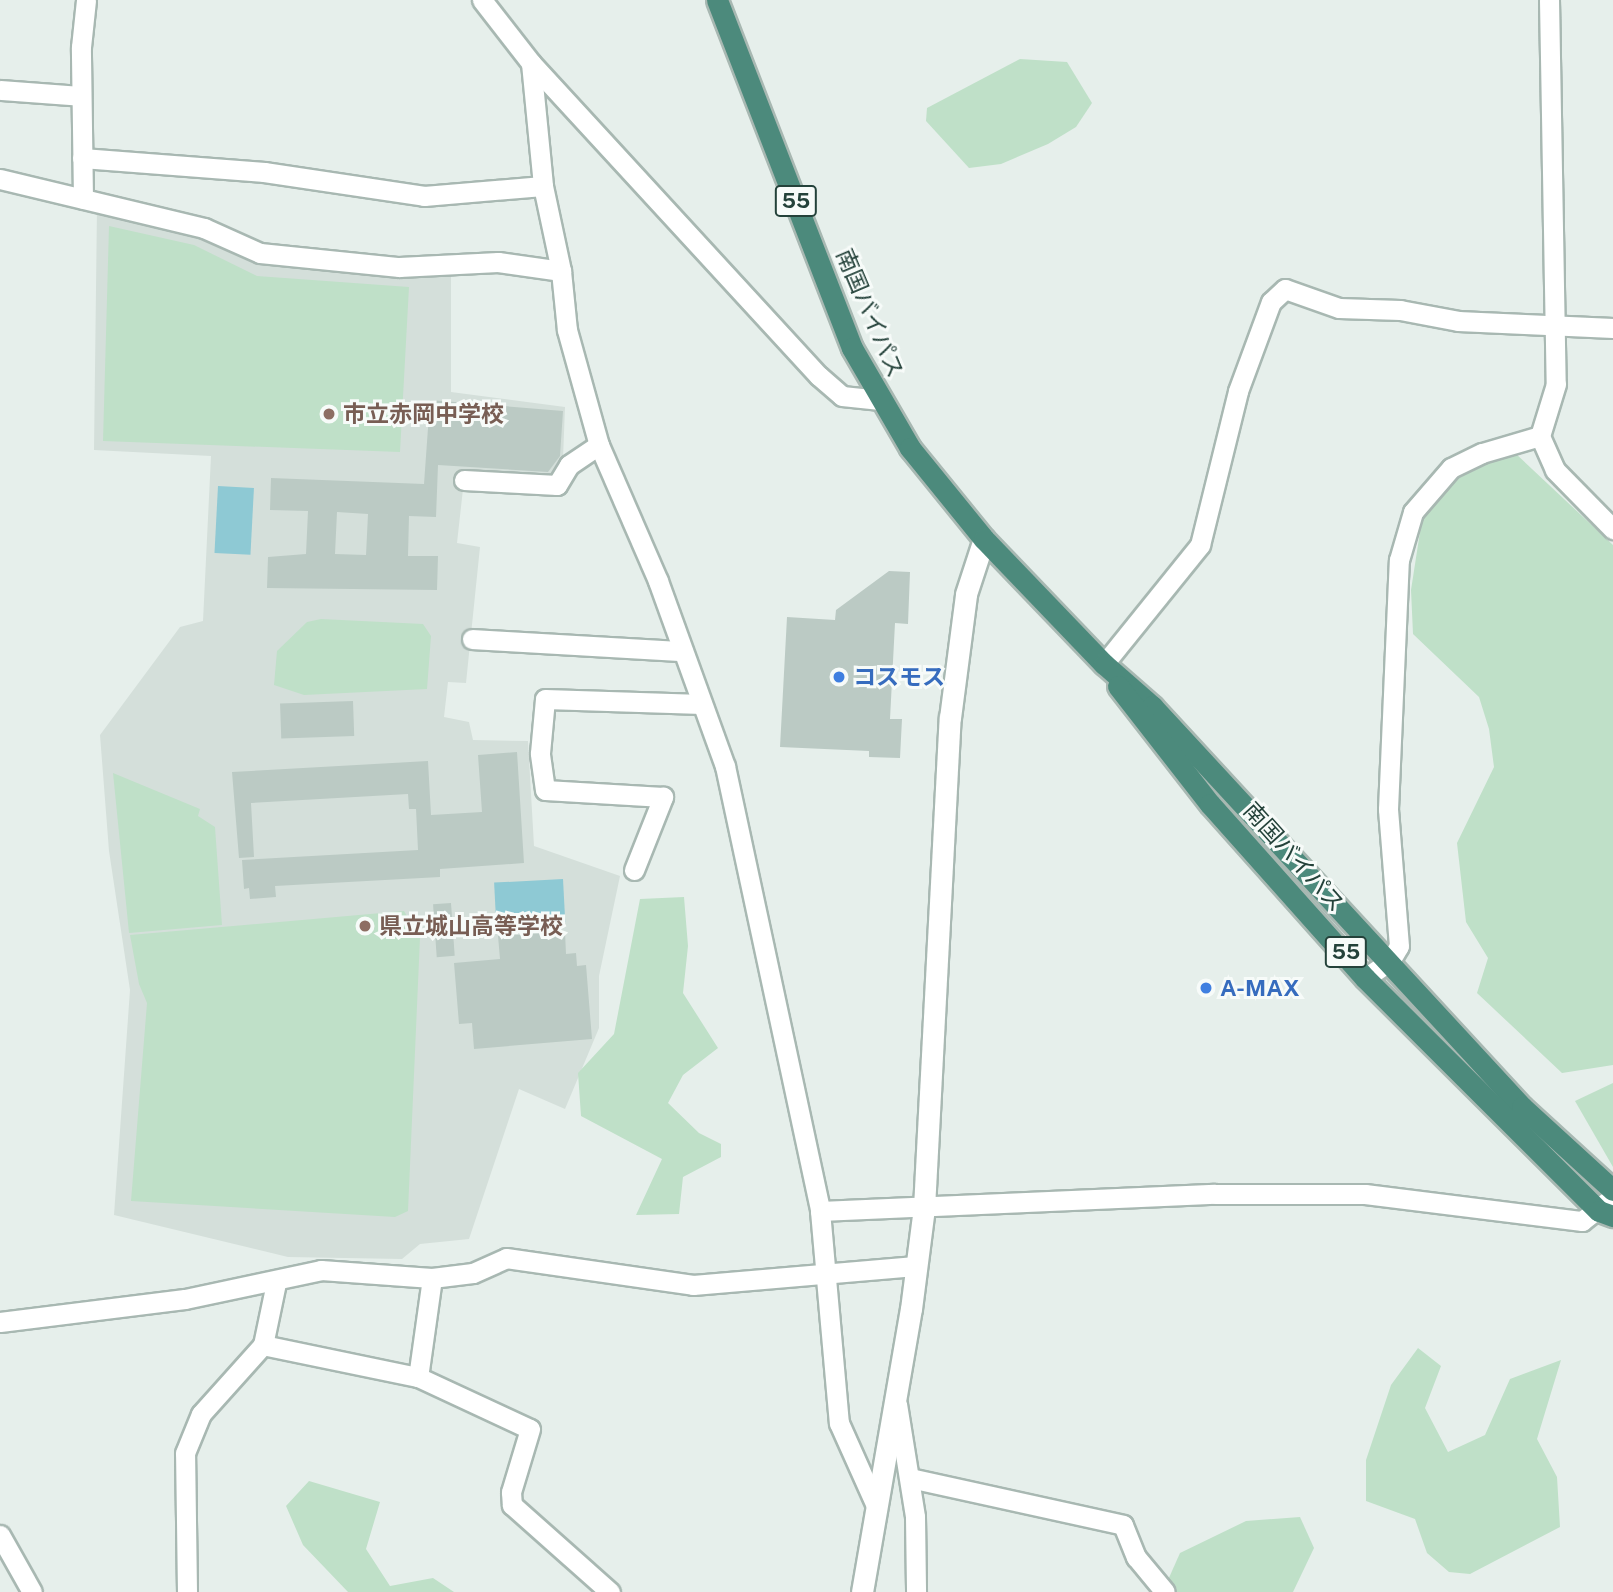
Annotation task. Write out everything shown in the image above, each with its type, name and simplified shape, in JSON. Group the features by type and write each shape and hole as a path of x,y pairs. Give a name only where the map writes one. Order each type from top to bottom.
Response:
{"highway":[{"name":"南国バイパス","path":"718,0 852,348 878,400 910,448 984,539 1104,664 1152,706 1522,1107 1613,1190"},
{"name":"南国バイパス","path":"1104,664 1138,716 1202,794 1365,978 1608,1208"}],"street":[{"path":"83,200 81,96 86,0"},
{"path":"482,0 531,63 820,376 842,396 878,400"},
{"path":"1549,0 1556,229 1552,327 1556,384 1541,436 1555,470 1613,530"},
{"path":"531,63 543,186 561,271 567,330 600,445 683,651 725,766 752,881 820,1211 839,1423 877,1508"},
{"path":"0,90 81,96"},
{"path":"82,158 264,172 353,189 424,196 543,186"},
{"path":"0,180 204,228 260,253 400,267 498,262 561,271"},
{"path":"1104,664 1200,545 1238,391 1271,302 1285,289 1339,308 1552,327 1613,328"},
{"path":"1365,978 1390,961 1398,946 1388,809 1399,560 1413,512 1451,468 1541,436"},
{"path":"464,480 557,485 569,465 600,445"},
{"path":"862,1592 896,1399 924,1208 950,718 966,594 984,539"},
{"path":"472,639 683,651"},
{"path":"634,870 663,797 545,790 540,753 545,699 702,704"},
{"path":"820,1211 1215,1194 1365,1194 1582,1221 1608,1208"},
{"path":"0,1322 276,1283 321,1270 432,1278 473,1273 506,1258 693,1285 915,1266"},
{"path":"418,1377 432,1278"},
{"path":"187,1592 185,1453 201,1414 262,1345 276,1283"},
{"path":"262,1345 418,1377 530,1429 511,1492 512,1505 610,1592"},
{"path":"896,1399 910,1478 916,1592"},
{"path":"910,1478 1123,1525 1136,1557 1165,1592"},
{"path":"0,1535 32,1592"}],"shaded area":[{"name":"県立城山高等学校","path":"97,208 212,240 266,263 405,275 451,271 451,392 565,407 563,459 548,479 464,480 457,543 480,547 466,683 448,682 444,717 469,722 473,740 528,741 534,846 620,876 599,976 599,1028 565,1109 519,1089 469,1239 420,1244 402,1259 288,1257 114,1215 130,990 109,851 100,735 180,627 203,621 211,456 94,450"}],"green space":[{"path":"1020,59 1067,62 1092,103 1076,127 1048,144 1001,164 969,168 926,121 927,108"},
{"path":"109,226 194,245 257,276 409,287 400,452 103,441"},
{"path":"1515,453 1613,545 1613,1065 1562,1073 1477,993 1488,958 1466,922 1457,843 1494,767 1489,729 1479,697 1413,634 1411,590 1422,519 1461,472"},
{"path":"321,619 423,624 431,636 427,689 304,695 274,685 277,651 307,622"},
{"path":"113,773 200,809 198,816 215,827 222,925 129,933"},
{"path":"684,897 688,946 683,993 718,1048 683,1075 668,1103 699,1133 721,1144 721,1157 683,1177 679,1214 636,1215 662,1159 581,1116 578,1073 614,1034 640,899"},
{"path":"404,911 420,938 408,1211 395,1217 131,1201 147,1003 139,984 130,935"},
{"path":"1613,1083 1613,1167 1575,1101"},
{"path":"1418,1348 1441,1366 1425,1408 1448,1452 1485,1435 1510,1379 1561,1360 1537,1439 1557,1477 1560,1527 1470,1574 1449,1572 1427,1553 1415,1519 1366,1501 1366,1460 1391,1385"},
{"path":"309,1481 380,1502 366,1549 390,1586 433,1578 454,1592 348,1592 303,1545 286,1506"},
{"path":"1300,1517 1314,1548 1293,1592 1176,1592 1168,1580 1180,1553 1246,1521"}],"water":[{"path":"218,486 254,488 250,555 214,553"},
{"path":"563,879 565,922 496,926 494,883"}],"building":[{"path":"430,400 563,411 560,456 548,472 438,465 436,517 409,516 408,556 438,556 437,590 267,588 268,557 306,554 308,511 270,510 271,478 424,484","holes":["337,512 368,514 366,555 335,554"]},
{"path":"889,571 910,572 908,624 895,623 890,719 902,719 900,758 869,757 869,751 780,747 787,617 835,620 836,610"},
{"path":"353,701 354,736 281,739 280,704"},
{"path":"517,752 524,863 440,869 440,877 275,886 276,897 250,899 249,888 244,889 242,860 418,850 416,809 409,809 408,794 251,803 254,857 239,858 232,772 428,761 431,815 482,812 478,755"},
{"path":"451,903 455,956 437,957 433,904"},
{"path":"565,932 566,954 576,953 577,966 586,965 592,1039 474,1049 472,1023 459,1024 454,963 500,959 498,936"}],"place":[{"name":"市立赤岡中学校","path":"329,414"},
{"name":"コスモス","path":"839,677"},
{"name":"県立城山高等学校","path":"365,926"},
{"name":"A-MAX","path":"1206,988"}]}
